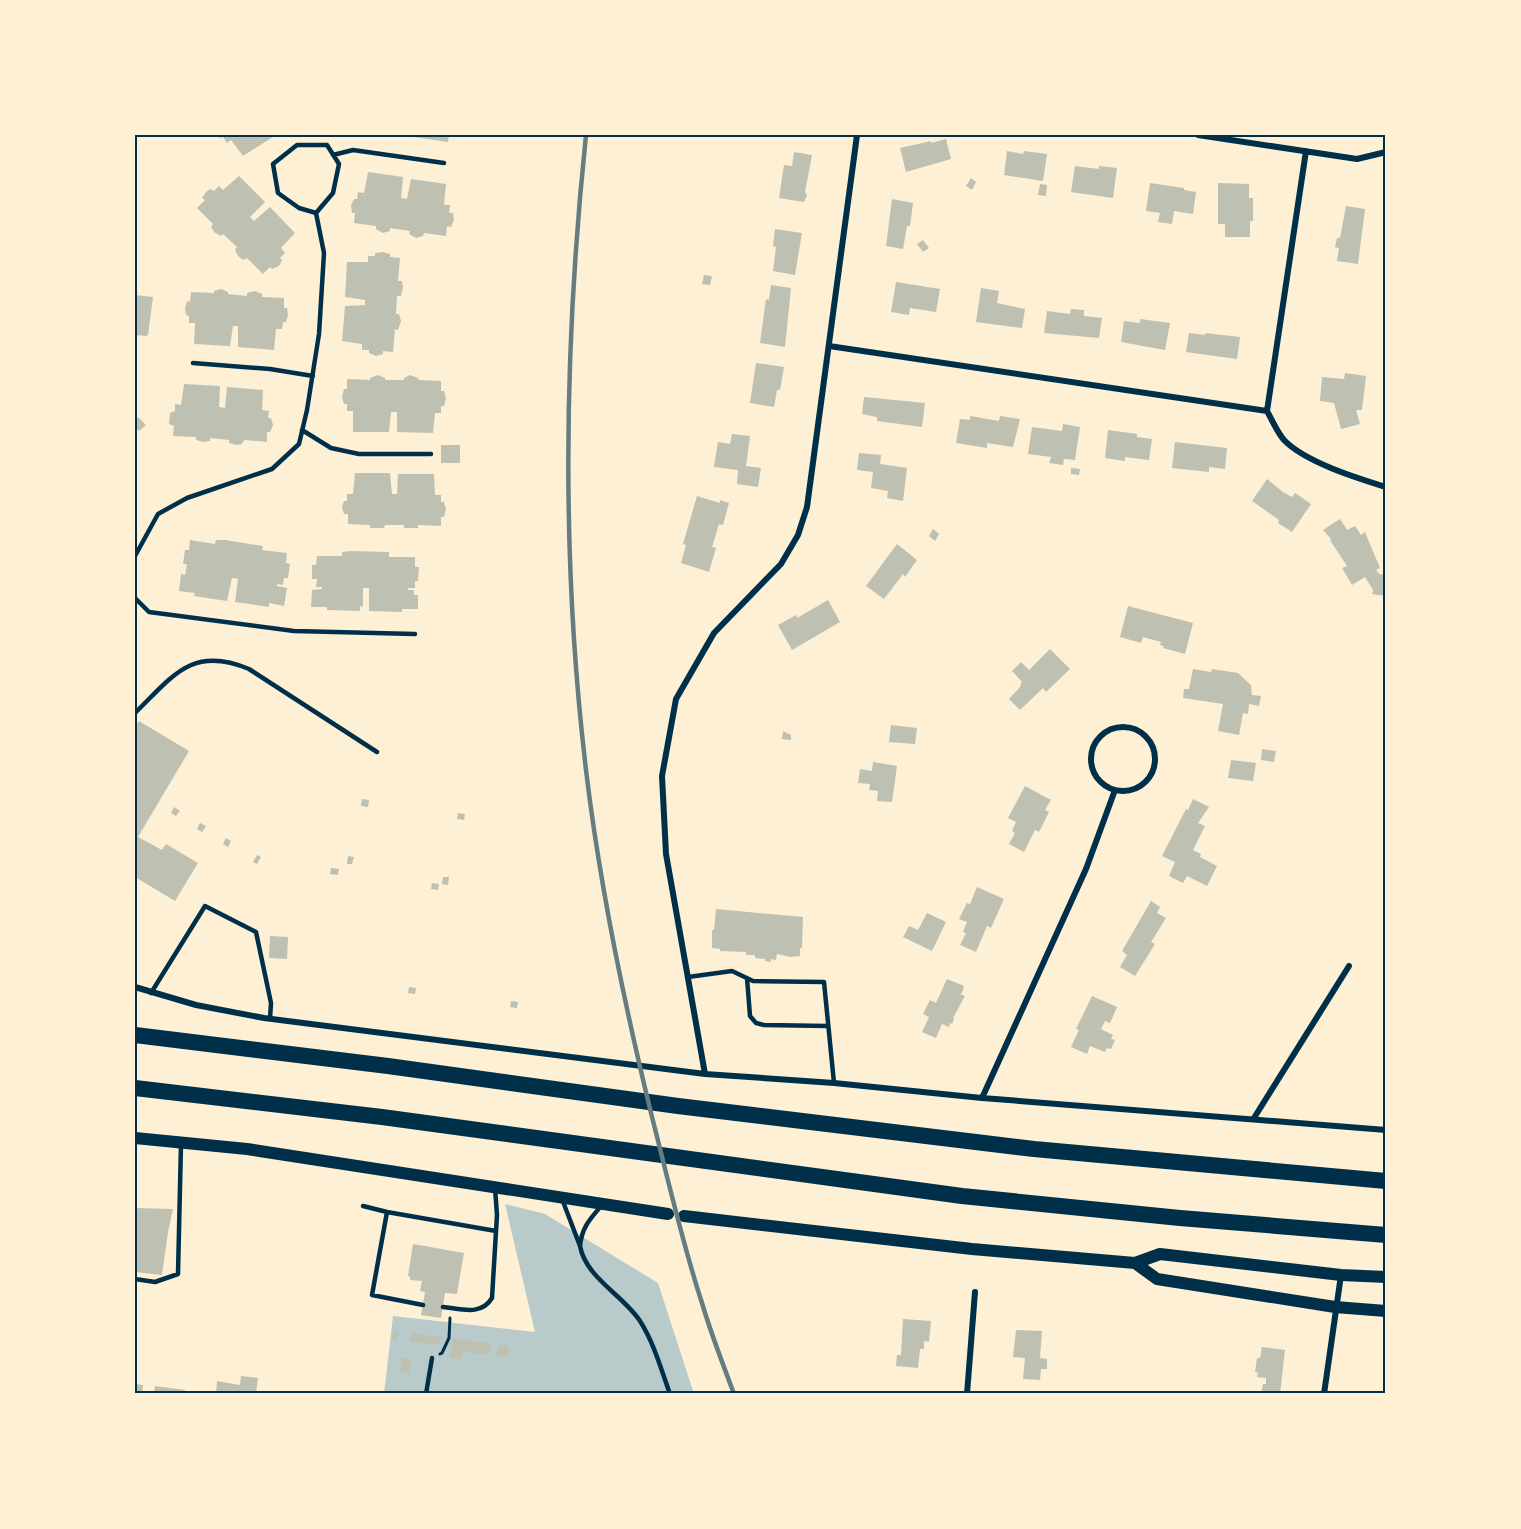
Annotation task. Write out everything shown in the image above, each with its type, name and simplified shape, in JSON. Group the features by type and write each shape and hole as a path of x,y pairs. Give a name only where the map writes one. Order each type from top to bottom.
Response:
{"highway":[{"path":"135,1035 388,1066 678,1106 1034,1149 1386,1181"},
{"path":"135,1088 382,1117 962,1196 1180,1218 1386,1235"}],"main road":[{"path":"135,1138 247,1149 602,1206 668,1214"},
{"path":"684,1216 728,1219 972,1249 1135,1263 1160,1254 1341,1275 1386,1277"},
{"path":"1135,1263 1157,1280 1335,1307 1386,1311"}],"street":[{"path":"705,1074 666,854 662,776 676,699 714,633 781,564 798,535 807,507 858,135"},
{"path":"1198,135 1357,159 1386,152"},
{"path":"1306,151 1267,411 1283,439 1313,460 1386,487"},
{"path":"829,346 1267,411"},
{"path":"1119,726 1140,730 1148,737 1156,756 1151,776 1135,789 1115,790 1104,786 1096,778 1091,768 1090,756 1093,745 1108,729 1119,726"},
{"path":"982,1098 1086,869 1115,790"},
{"path":"1254,1118 1349,966"},
{"path":"135,987 196,1005 270,1019 705,1074 1386,1130"},
{"path":"1324,1394 1341,1275"},
{"path":"967,1394 975,1292"}],"lane":[{"path":"297,145 327,145 339,164 333,193 316,213 299,208 278,193 273,164 297,145"},
{"path":"333,155 353,150 444,163"},
{"path":"135,556 158,514 187,498 272,469 299,444 319,334 324,253 316,213"},
{"path":"193,363 270,369 313,376"},
{"path":"302,430 331,448 359,454 431,454"},
{"path":"135,598 149,612 294,631 415,634"},
{"path":"135,713 178,671 198,662 216,660 249,669 377,752"},
{"path":"151,993 204,906 256,932 271,1003 270,1019"},
{"path":"688,977 732,971 753,981 824,982 834,1083"},
{"path":"747,978 750,1017 756,1023 828,1026"},
{"path":"135,1279 155,1282 178,1274 181,1142"},
{"path":"443,1307 481,1310 487,1306 494,1290 497,1215 495,1188"},
{"path":"562,1199 586,1263 639,1320 654,1351 670,1394"},
{"path":"363,1206 496,1231"},
{"path":"580,1246 586,1223 602,1206"},
{"path":"387,1212 372,1295 423,1305"},
{"path":"426,1394 432,1358"}],"path":[{"path":"432,1358 442,1353 449,1338 450,1318 443,1307"}],"shaded area":[{"path":"505,1204 545,1214 658,1283 694,1394 384,1394 393,1316 535,1332"}],"building":[{"path":"216,135 272,135 273,137 243,156 231,140 227,143 223,137"},
{"path":"413,135 449,135 448,142 413,137"},
{"path":"946,139 951,159 906,172 900,148"},
{"path":"1007,151 1047,154 1043,181 1004,175"},
{"path":"794,152 812,155 804,202 779,198 784,165 792,166"},
{"path":"1075,166 1099,169 1099,166 1117,168 1113,198 1071,192"},
{"path":"368,172 403,177 401,198 407,199 411,179 446,184 444,205 450,205 449,213 453,213 454,220 451,227 447,226 446,236 424,233 423,236 416,238 409,234 410,231 390,228 390,231 383,233 376,229 376,226 354,223 355,213 352,213 351,205 354,199 357,199 358,192 364,193"},
{"path":"239,176 265,202 250,217 254,221 270,207 295,233 281,248 285,253 280,258 282,260 279,266 272,269 270,267 263,274 247,258 243,260 238,256 235,250 237,247 223,234 221,236 214,232 211,227 213,224 197,208 205,200 202,198 206,192 210,189 214,191 219,186 223,190"},
{"path":"971,178 976,182 972,190 966,186"},
{"path":"1150,183 1196,192 1193,214 1174,211 1172,224 1158,222 1160,213 1146,211"},
{"path":"1218,183 1249,184 1249,198 1253,198 1250,237 1225,237 1225,224 1218,224"},
{"path":"1040,184 1047,185 1046,196 1038,195"},
{"path":"892,199 913,203 910,226 907,226 903,249 886,246"},
{"path":"1346,206 1365,209 1358,264 1337,261 1339,248 1335,247 1337,238 1340,238"},
{"path":"775,229 802,233 795,275 773,271 776,247 773,246"},
{"path":"923,240 929,248 923,252 917,244"},
{"path":"375,253 390,254 390,257 400,258 398,281 402,281 403,288 401,296 397,296 396,314 399,314 401,321 398,330 395,329 393,352 383,351 383,354 376,356 369,353 369,350 362,350 362,344 342,341 345,306 365,305 365,300 345,297 347,262 368,262 368,256 375,256"},
{"path":"704,275 712,276 710,285 702,284"},
{"path":"896,282 940,289 936,312 910,308 909,315 891,312"},
{"path":"771,285 791,288 785,347 760,343 766,299 769,300"},
{"path":"981,288 999,291 997,303 1025,309 1022,328 976,322"},
{"path":"221,289 228,294 247,296 247,293 255,291 262,294 262,297 284,298 284,308 287,308 288,315 286,322 283,322 282,329 276,329 274,350 238,347 238,326 233,326 230,346 194,344 195,323 189,323 189,316 186,315 185,308 187,301 190,302 191,292 214,293"},
{"path":"135,295 153,297 146,336 135,335"},
{"path":"1071,309 1084,310 1084,316 1102,318 1099,338 1044,333 1047,311 1070,314"},
{"path":"1140,319 1170,323 1165,350 1121,342 1124,321 1140,323"},
{"path":"1189,333 1240,337 1237,359 1186,352"},
{"path":"756,363 784,367 774,407 750,403"},
{"path":"1345,373 1366,376 1362,410 1356,410 1360,424 1341,429 1334,403 1320,401 1322,377 1344,379"},
{"path":"378,375 385,380 404,380 410,375 419,380 441,381 441,391 444,391 446,398 444,406 441,406 441,413 435,413 433,433 397,432 397,412 391,412 389,432 353,432 353,411 347,411 347,404 344,404 342,397 344,389 347,389 347,379 370,380"},
{"path":"184,384 220,386 219,407 225,408 227,387 263,390 262,410 269,411 268,418 271,418 273,425 270,432 267,432 267,442 244,440 242,444 236,445 229,443 229,440 210,438 210,441 203,442 196,440 196,437 173,436 174,426 169,424 170,413 175,411 175,404 181,405"},
{"path":"864,397 925,403 922,427 877,421 877,417 862,414"},
{"path":"970,416 999,421 1000,416 1020,419 1013,447 987,443 987,448 956,443 960,419 970,420"},
{"path":"138,417 146,425 139,431 135,427 135,420"},
{"path":"1063,424 1080,427 1075,460 1064,459 1063,465 1049,463 1051,457 1028,454 1032,427 1062,431"},
{"path":"1108,430 1137,434 1137,437 1152,439 1149,460 1125,457 1125,461 1105,458"},
{"path":"732,434 750,436 746,466 761,468 758,487 737,484 738,470 714,467 718,442 730,444"},
{"path":"1175,442 1227,448 1225,469 1209,467 1209,472 1172,468"},
{"path":"441,445 460,445 460,463 441,463"},
{"path":"859,453 881,455 880,464 907,468 903,501 887,498 888,491 871,488 873,472 857,470"},
{"path":"1071,468 1080,469 1079,475 1071,474"},
{"path":"355,473 390,473 392,494 397,494 398,474 434,474 435,495 441,495 441,502 444,502 446,509 444,517 441,517 441,526 418,525 418,528 404,528 404,525 385,525 384,528 370,528 370,525 348,524 348,514 344,514 342,507 344,501 347,501 347,494 353,494"},
{"path":"1267,479 1283,492 1292,497 1295,493 1311,504 1292,532 1252,501"},
{"path":"697,496 720,503 720,500 729,503 723,525 719,524 712,547 716,548 709,572 681,563 686,545 683,544"},
{"path":"1340,519 1347,530 1355,526 1361,535 1365,532 1380,568 1376,570 1379,574 1386,575 1386,596 1372,594 1373,590 1365,577 1352,585 1342,568 1347,566 1323,530"},
{"path":"933,529 939,534 935,541 929,536"},
{"path":"190,540 215,544 216,540 225,540 263,546 262,550 287,553 286,563 290,564 288,578 284,578 283,585 277,584 277,586 287,588 284,606 269,603 269,607 235,602 238,579 232,578 227,601 194,596 195,593 179,591 181,574 185,575 187,564 183,564 185,550 189,550"},
{"path":"897,544 917,560 905,577 903,574 884,599 866,586"},
{"path":"342,552 389,552 389,557 415,557 415,567 419,567 418,581 415,581 415,588 408,588 408,590 414,590 414,595 418,595 418,609 402,609 402,612 369,611 369,588 363,588 363,607 360,606 360,611 311,607 312,590 322,589 322,587 316,587 317,579 312,579 312,565 316,565 317,556 342,556"},
{"path":"828,600 840,622 792,650 778,625 796,615 797,618"},
{"path":"1128,606 1193,623 1185,654 1163,648 1164,646 1160,645 1161,642 1143,637 1141,643 1120,637"},
{"path":"1050,649 1070,669 1046,692 1043,688 1020,710 1009,699 1022,682 1012,671 1021,662 1029,670"},
{"path":"1193,669 1238,673 1251,685 1252,695 1261,696 1259,706 1249,704 1248,714 1243,713 1239,735 1218,731 1223,704 1183,698 1184,689 1189,689"},
{"path":"139,721 189,751 138,837 162,850 166,844 198,863 175,901 135,877 135,727"},
{"path":"891,725 917,728 915,744 889,742"},
{"path":"783,731 791,735 791,740 782,739"},
{"path":"1262,749 1276,751 1274,762 1261,760"},
{"path":"1231,760 1256,763 1253,781 1228,778"},
{"path":"873,762 897,766 892,802 877,801 878,791 869,790 870,784 858,783 860,769 872,771"},
{"path":"1025,786 1051,800 1045,810 1049,812 1039,832 1035,830 1024,852 1009,844 1015,833 1012,831 1016,822 1008,818"},
{"path":"362,799 369,800 368,807 361,806"},
{"path":"1193,799 1209,807 1198,823 1205,826 1193,850 1201,854 1200,857 1217,866 1207,886 1187,876 1183,883 1169,876 1175,862 1162,856"},
{"path":"174,807 180,811 176,816 171,813"},
{"path":"458,813 465,814 464,820 457,819"},
{"path":"200,823 206,826 202,832 197,829"},
{"path":"226,838 231,841 228,847 223,844"},
{"path":"257,855 261,857 257,864 253,862"},
{"path":"348,856 354,857 352,864 347,864"},
{"path":"331,868 339,869 338,875 330,874"},
{"path":"443,877 449,877 448,885 442,884"},
{"path":"432,883 439,884 438,890 431,889"},
{"path":"977,887 1004,899 991,928 987,926 976,952 960,945 966,933 963,932 967,922 959,919 967,903 970,904"},
{"path":"1151,901 1160,907 1157,913 1166,918 1151,942 1155,944 1135,976 1120,967 1127,955 1122,951"},
{"path":"716,909 803,917 800,956 790,957 777,954 776,960 771,959 771,962 755,958 755,955 746,955 746,952 720,951 720,949 712,948 712,930 714,930"},
{"path":"927,913 946,922 932,951 903,937 909,926 918,930"},
{"path":"270,936 288,937 287,959 269,958"},
{"path":"947,979 964,986 960,994 965,996 952,1024 950,1023 949,1027 942,1024 936,1038 922,1032 929,1017 923,1014 930,1000 936,1003"},
{"path":"409,987 416,988 415,994 408,993"},
{"path":"1092,996 1117,1007 1110,1023 1105,1021 1101,1029 1113,1035 1111,1039 1115,1040 1111,1049 1107,1048 1105,1052 1090,1046 1087,1054 1071,1047 1079,1030 1076,1029"},
{"path":"511,1001 518,1002 517,1008 510,1007"},
{"path":"135,1208 173,1209 162,1275 135,1272"},
{"path":"413,1244 464,1253 457,1294 445,1293 441,1318 421,1315 425,1292 420,1291 422,1281 410,1280 408,1276"},
{"path":"903,1319 931,1321 929,1342 924,1341 924,1349 920,1349 918,1368 896,1366 897,1355 901,1355"},
{"path":"1016,1330 1042,1331 1040,1358 1047,1359 1047,1369 1041,1369 1040,1380 1023,1379 1025,1358 1013,1357"},
{"path":"393,1331 399,1332 397,1340 392,1339"},
{"path":"411,1333 440,1337 439,1345 410,1341"},
{"path":"453,1338 491,1344 489,1355 463,1351 461,1359 450,1357"},
{"path":"498,1345 509,1346 507,1357 496,1356"},
{"path":"1262,1347 1285,1350 1280,1394 1261,1394 1266,1378 1257,1377 1258,1373 1255,1372 1257,1358 1260,1358"},
{"path":"402,1358 411,1359 409,1373 400,1371"},
{"path":"241,1376 258,1378 256,1394 216,1394 217,1381 240,1385"},
{"path":"135,1384 143,1385 142,1394 135,1394"},
{"path":"155,1386 185,1390 184,1394 154,1394"}],"railway":[{"path":"586,135 573,293 568,452 572,612 586,770 606,901 642,1074 688,1257 709,1326 734,1394"}]}
